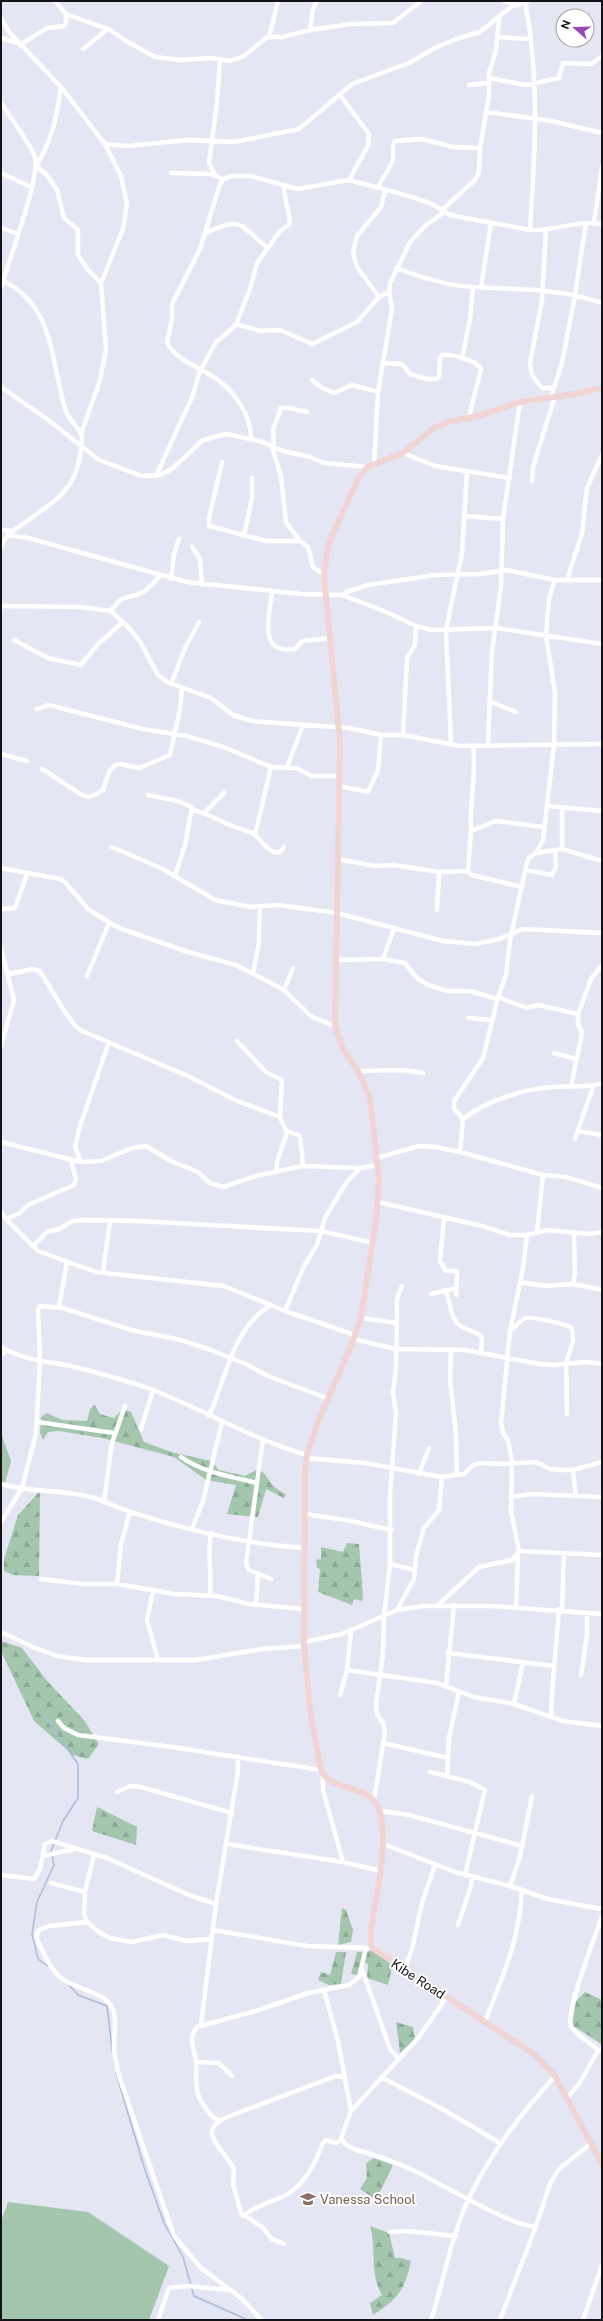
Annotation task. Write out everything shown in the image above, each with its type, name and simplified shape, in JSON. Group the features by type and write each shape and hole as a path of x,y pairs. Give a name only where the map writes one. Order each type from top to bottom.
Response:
{"street":[{"path":"55,1 66,14 108,29 155,57 180,60 211,58 220,60 240,58 269,37 282,37 310,30 350,24 392,22 421,1"},
{"path":"269,37 278,1"},
{"path":"310,30 313,9 317,1"},
{"path":"504,1 519,5"},
{"path":"105,144 128,146 164,141 240,142 257,136 298,129 356,82 409,63 435,48 456,39 480,32 499,19 511,7 527,1 536,119 530,230"},
{"path":"1,38 19,44 47,28 64,26 67,19 66,14"},
{"path":"1,18 19,44 61,87 105,144 121,176 127,194 123,229 101,283 106,350 100,380 81,434 81,446 77,472 72,483 39,512 11,531 1,547"},
{"path":"374,465 378,392 392,309 389,292 396,268 413,237 475,180 479,172 480,148 486,112 488,81 498,37 499,19"},
{"path":"83,49 108,29"},
{"path":"498,37 529,39"},
{"path":"469,85 488,81 526,86 558,80 563,63 591,64 602,56"},
{"path":"215,175 209,163 213,142 212,128 217,102 220,60"},
{"path":"1,287 18,234 36,166 54,129 61,87"},
{"path":"340,95 369,134 368,146 350,180"},
{"path":"1,102 31,151 36,166 46,175 57,190 64,218 78,230 78,255 82,263 101,283"},
{"path":"486,112 566,124 602,133"},
{"path":"378,188 382,176 392,163 393,144 395,140 422,139 453,148 480,148"},
{"path":"594,223 602,167"},
{"path":"1,173 31,187"},
{"path":"171,173 215,175 223,179 245,175 264,178 297,189 350,180 426,202 458,217 530,230 586,223 602,224"},
{"path":"223,179 218,187 206,233 193,266 172,304 172,319 166,337 168,347 173,352 200,371 215,379 245,410 250,421 251,438"},
{"path":"156,476 193,394 200,371 216,342 235,324 250,289 257,263 280,231 288,227 290,215 284,201 284,185"},
{"path":"379,297 357,267 353,253 357,236 381,207 385,190"},
{"path":"206,233 231,223 237,224 246,228 268,248"},
{"path":"480,287 491,223"},
{"path":"532,481 533,467 553,397 552,388 562,363 575,295 586,223"},
{"path":"1,228 18,234"},
{"path":"546,229 543,292 533,346 531,369 536,382 542,388 552,388"},
{"path":"396,268 437,281 473,287 575,295 602,303"},
{"path":"2,280 21,291 34,305 47,334 58,373 65,409 72,423 81,434"},
{"path":"462,359 470,320 473,287"},
{"path":"235,324 261,331 280,330 312,344 357,322 379,297 389,292"},
{"path":"383,362 402,364 410,374 433,379 439,376 440,358 442,355 448,354 477,364 481,368 469,417"},
{"path":"312,380 322,388 334,393 352,385 378,392"},
{"path":"1,387 46,418 99,460 142,476 156,476 179,464 195,447 212,436 226,434 251,438 273,447 310,457 324,463 367,467 403,453 440,424 482,415 520,402 602,388"},
{"path":"488,744 492,651 497,628 503,519 520,402"},
{"path":"307,412 281,408 273,430 273,447 282,476 285,518 300,541 308,547 313,567 324,575"},
{"path":"403,453 434,466 510,478"},
{"path":"567,580 582,533 587,488 601,457"},
{"path":"222,462 208,524 272,542 300,541"},
{"path":"343,1862 323,1790 322,1772 311,1716 304,1644 303,1548 307,1457 326,1398 355,1337 361,1318 378,1202 379,1179 372,1106 368,1092 358,1071 342,1049 335,1026 339,776 337,727 327,595 324,575 331,538 358,479 367,467"},
{"path":"451,745 446,630 462,553 467,471"},
{"path":"244,535 252,498 252,478"},
{"path":"464,516 503,519"},
{"path":"1,530 11,531"},
{"path":"8,535 28,538 171,579 202,585 342,595 384,611 416,626 446,630 497,628 602,644"},
{"path":"171,579 174,554 179,539"},
{"path":"192,547 200,558 202,585"},
{"path":"342,595 368,585 458,574 482,574 501,571 555,580 602,580"},
{"path":"111,611 120,600 126,596 142,593 160,576"},
{"path":"536,853 543,840 543,827 554,745 555,692 546,636 549,598 555,580"},
{"path":"272,591 268,627 270,642 273,646 291,650 295,649 302,641 330,638"},
{"path":"1,606 80,607 111,611 139,640 158,675 171,684 211,698 233,715 252,721 350,728 381,735 403,736 451,745 602,744"},
{"path":"14,640 48,658 81,665 98,644 123,622"},
{"path":"171,684 185,648 199,622"},
{"path":"403,736 406,658 415,645 416,626"},
{"path":"42,770 58,777 82,796 90,797 103,790 109,772 115,766 120,764 139,768 170,755 180,709 182,688"},
{"path":"489,701 516,712"},
{"path":"37,709 48,705 143,729 174,733 226,748 271,767 296,768 312,776 339,776"},
{"path":"287,767 303,725"},
{"path":"339,786 368,792 378,770 381,735"},
{"path":"468,871 471,831 470,809 473,746"},
{"path":"1,754 27,761"},
{"path":"255,835 271,767"},
{"path":"205,812 224,793"},
{"path":"148,795 188,805 192,810 205,812 217,821 255,835 263,845 273,852 280,852 284,847"},
{"path":"547,806 602,811"},
{"path":"562,808 562,849"},
{"path":"175,876 185,845 192,810"},
{"path":"471,831 496,820 543,827"},
{"path":"112,847 163,869 210,898 260,906 278,905 337,912 370,920 394,928 458,943 488,941 523,929 602,933"},
{"path":"460,1152 463,1119 454,1108 454,1101 483,1058 498,998 506,975 512,934 529,858 536,853 562,849 602,861"},
{"path":"526,870 552,875 556,867 554,850"},
{"path":"337,859 374,866 394,865 439,872 468,871 472,875 522,887"},
{"path":"1,868 27,874 55,877 65,882 81,903 109,923 148,939 229,962 284,990 312,1018 335,1026"},
{"path":"437,910 439,872"},
{"path":"1,909 15,908 27,874"},
{"path":"253,974 259,942 260,906"},
{"path":"87,976 109,923"},
{"path":"383,959 394,928"},
{"path":"1,948 9,974 14,1000 1,1046"},
{"path":"336,960 383,959 405,963 417,978 428,985 457,992 470,991 498,998 527,1008 538,1005 578,1014"},
{"path":"571,1087 582,1033 578,1024 578,1014 591,979 602,965"},
{"path":"284,990 292,968"},
{"path":"9,974 33,969 43,972 54,994 75,1026 88,1034 188,1076 235,1100 280,1117"},
{"path":"468,1018 492,1020"},
{"path":"237,1041 266,1072 282,1080 280,1117 287,1131 300,1136 300,1144 304,1152 302,1166"},
{"path":"81,1162 75,1151 78,1132 109,1042"},
{"path":"554,1053 577,1058"},
{"path":"358,1071 403,1070 423,1073"},
{"path":"463,1119 491,1102 545,1087 593,1086 602,1083"},
{"path":"575,1139 593,1086"},
{"path":"276,1172 278,1157 287,1131"},
{"path":"578,1131 602,1135"},
{"path":"1,1142 81,1162 101,1161 142,1146 150,1147 172,1162 198,1172 210,1183 223,1187 256,1176 302,1166 360,1168 377,1165"},
{"path":"376,1158 426,1146 460,1152 543,1175 566,1177 602,1188"},
{"path":"6,1219 32,1203 74,1185 76,1180 71,1160"},
{"path":"285,1311 304,1266 318,1244 325,1218 338,1194 360,1168"},
{"path":"537,1232 543,1175"},
{"path":"378,1202 444,1219 482,1226 510,1235 527,1235 548,1230 602,1232"},
{"path":"1,1211 6,1219 33,1246 45,1254 67,1262 103,1272 224,1286 355,1337 395,1348 451,1349 481,1352 553,1365 566,1363 602,1364"},
{"path":"444,1219 440,1261 446,1271 457,1271 456,1295"},
{"path":"33,1246 44,1234 59,1229 73,1221 110,1221 321,1231 373,1243"},
{"path":"103,1272 110,1221"},
{"path":"573,1284 575,1268 574,1232"},
{"path":"516,1607 519,1553 511,1511 510,1497 512,1462 508,1440 503,1433 501,1423 510,1331 520,1282 527,1235"},
{"path":"59,1307 67,1262"},
{"path":"520,1282 545,1286 573,1284 602,1290"},
{"path":"374,1800 385,1728 376,1711 390,1564 392,1468 396,1414 393,1392 396,1369 395,1348 397,1298 402,1286"},
{"path":"431,1294 457,1288"},
{"path":"445,1290 450,1300 452,1316 456,1323 482,1337 481,1352"},
{"path":"209,1416 232,1358 237,1341 262,1310 270,1305"},
{"path":"1,1522 22,1488 38,1422 40,1361 38,1308 40,1306 59,1307 131,1330 180,1340 232,1358 268,1376 326,1398"},
{"path":"361,1318 397,1322"},
{"path":"510,1331 528,1318 569,1326 572,1328 573,1341 566,1363 567,1414"},
{"path":"1,1347 40,1361 118,1378 153,1390 222,1422 307,1457 365,1463 442,1477 464,1474 473,1466 481,1462 504,1464 512,1462 536,1462 554,1470 574,1470 602,1462"},
{"path":"451,1349 450,1379 456,1435 457,1475"},
{"path":"1,1355 7,1350"},
{"path":"140,1429 153,1390"},
{"path":"104,1501 114,1433 125,1406"},
{"path":"38,1422 114,1433"},
{"path":"192,1529 203,1501 222,1422"},
{"path":"263,1439 248,1541 247,1568 258,1575 271,1578"},
{"path":"419,1474 429,1448"},
{"path":"180,1457 195,1467 209,1472 257,1483"},
{"path":"574,1470 576,1496"},
{"path":"397,1610 409,1590 424,1528 439,1510 442,1477"},
{"path":"1,1484 22,1488 69,1492 104,1501 130,1512 192,1529 248,1541 303,1548"},
{"path":"510,1497 532,1494 602,1497"},
{"path":"117,1584 121,1544 130,1512"},
{"path":"305,1514 346,1520 391,1530"},
{"path":"210,1596 211,1580 208,1554 211,1533"},
{"path":"438,1605 479,1567 507,1562 519,1553 602,1555"},
{"path":"552,1716 551,1707 554,1666 561,1610 564,1553"},
{"path":"390,1564 415,1570"},
{"path":"256,1604 258,1575"},
{"path":"41,1580 83,1584 117,1584 184,1595 210,1596 256,1604 303,1609"},
{"path":"153,1590 147,1620 158,1660"},
{"path":"446,1686 448,1653 454,1604"},
{"path":"1,1632 33,1648 65,1658 158,1660 207,1659 262,1649 304,1644 332,1637 384,1617 397,1610 438,1605 454,1604 516,1607 602,1614"},
{"path":"580,1675 587,1635 587,1613"},
{"path":"340,1694 347,1670 351,1630"},
{"path":"448,1653 554,1666"},
{"path":"514,1704 522,1662"},
{"path":"347,1670 380,1674 446,1686 481,1698 514,1704 563,1721 602,1726"},
{"path":"447,1776 452,1719 459,1691"},
{"path":"58,1721 64,1728 78,1735 238,1757 322,1772 336,1783 358,1790 374,1800 380,1811 383,1844 381,1871 369,1948 359,1977 349,1985 308,1993 260,2010 201,2025"},
{"path":"383,1743 448,1758"},
{"path":"218,2120 211,2116 198,2097 195,2083 196,2062 191,2037 201,2025 216,1904 239,1767 238,1757"},
{"path":"430,1772 478,1785 485,1790 465,1874"},
{"path":"117,1792 130,1786 141,1787 232,1813"},
{"path":"510,1886 522,1846 532,1796"},
{"path":"380,1811 408,1815 522,1846"},
{"path":"1,1875 34,1879 38,1873 46,1842 52,1841 116,1862 189,1895 216,1904"},
{"path":"227,1844 343,1862 381,1871"},
{"path":"383,1844 435,1865 510,1886 554,1901 602,1909"},
{"path":"43,1856 75,1848"},
{"path":"94,1854 85,1892 84,1914 87,1922 105,1936 118,1940 139,1942 163,1935 186,1941 212,1939"},
{"path":"404,1970 412,1949 422,1903 435,1865"},
{"path":"458,1925 471,1886 472,1876"},
{"path":"471,1886 477,1877"},
{"path":"51,1883 85,1892"},
{"path":"485,2022 514,1947 521,1919 522,1890"},
{"path":"567,2098 579,2084 600,2050 574,2030 570,2020 575,1997 602,1916"},
{"path":"87,1922 49,1926 39,1930 36,1937 50,1966 56,1973 73,1985 110,2003 114,2012 114,2051 119,2076 174,2236 188,2255 228,2290 241,2298 262,2320"},
{"path":"213,1930 307,1946 369,1948"},
{"name":"Kibe Road","path":"369,1948 534,2054 555,2076 602,2164"},
{"path":"362,1969 390,2049 398,2058"},
{"path":"324,1990 345,2077 351,2111"},
{"path":"244,2216 257,2206 281,2197 296,2187 309,2173 324,2141 337,2143 341,2138 351,2111 398,2058 420,2037 446,1998"},
{"path":"196,2062 219,2063 232,2076"},
{"path":"389,2068 390,2080"},
{"path":"284,2244 272,2238 262,2227 244,2216 238,2209 233,2184 234,2170 219,2150 212,2137 213,2127 218,2120 336,2076 345,2077"},
{"path":"431,2320 469,2198 500,2143 555,2076"},
{"path":"381,2077 390,2080 500,2143"},
{"path":"349,2099 358,2103"},
{"path":"341,2138 346,2145 354,2149 410,2169 469,2198 508,2220 528,2227 536,2226"},
{"path":"500,2320 533,2235 547,2190 554,2176 565,2163 590,2144"},
{"path":"528,2227 533,2235"},
{"path":"390,2232 407,2231 456,2236"},
{"path":"583,2320 602,2265"},
{"path":"158,2320 166,2292 171,2287 188,2286 228,2290"}],"green space":[{"path":"95,1405 100,1414 114,1418 123,1409 131,1412 144,1442 171,1452 211,1461 219,1470 245,1476 258,1469 265,1475 275,1488 286,1494 284,1498 266,1489 258,1517 227,1514 236,1485 206,1480 174,1457 102,1438 59,1431 48,1432 43,1440 40,1433 41,1417 47,1413 62,1420 87,1421 90,1409"},
{"path":"1,1433 11,1461 5,1483 1,1484"},
{"path":"40,1491 39,1576 13,1575 4,1571 4,1559 18,1515"},
{"path":"347,1543 359,1544 363,1596 362,1601 354,1599 352,1605 318,1592 320,1569 317,1568 316,1560 321,1559 321,1547 343,1552"},
{"path":"1,1641 22,1648 48,1682 84,1720 99,1744 88,1759 73,1755 34,1721 1,1651"},
{"path":"97,1807 137,1827 136,1845 92,1831"},
{"path":"342,1908 346,1910 353,1930 351,1942 338,1945"},
{"path":"372,1951 393,1963 388,1985 367,1978 368,1964 362,1962 358,1975 351,1974 357,1952"},
{"path":"336,1952 346,1952 341,1984 329,1985 318,1980 321,1972 330,1975"},
{"path":"585,1992 602,2000 602,2043 572,2025 576,2001"},
{"path":"396,2022 413,2027 415,2039 400,2053"},
{"path":"374,2158 393,2165 374,2204 375,2199 360,2189 367,2178 366,2163"},
{"path":"8,2202 88,2212 169,2266 149,2320 1,2320 1,2221"},
{"path":"370,2226 389,2233 395,2258 402,2258 411,2261 403,2287 399,2293 389,2304 373,2315 370,2303 382,2295 378,2287 374,2270 373,2243"}],"waterway":[{"path":"45,1717 78,1764 78,1798 63,1821 51,1851 54,1865 37,1902 32,1934 38,1959 49,1967"},
{"path":"69,1985 78,1995 107,2006 112,2050"},
{"path":"116,2073 144,2167 164,2223 183,2257 194,2296 248,2320"}],"place":[{"name":"Vanessa School","path":"308,2199"}]}
